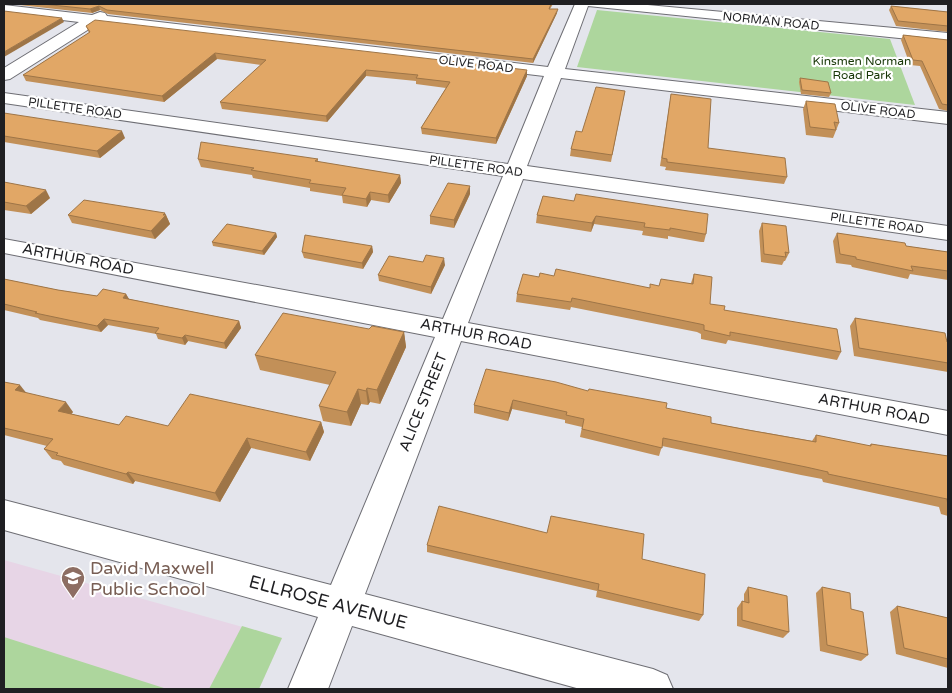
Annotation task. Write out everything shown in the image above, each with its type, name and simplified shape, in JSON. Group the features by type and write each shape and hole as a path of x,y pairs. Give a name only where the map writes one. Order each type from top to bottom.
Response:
{"street":[{"name":"ALICE STREET","path":"308,689 582,4"},
{"name":"NORMAN ROAD","path":"594,4 948,38"},
{"path":"4,75 115,6"},
{"name":"OLIVE ROAD","path":"4,9 948,118"},
{"name":"PILLETTE ROAD","path":"4,98 948,233"},
{"name":"ARTHUR ROAD","path":"4,246 948,423"},
{"name":"ELLROSE AVENUE","path":"4,514 653,689"}],"shaded area":[{"name":"David Maxwell Public School","path":"4,560 282,638 259,689 4,689"}],"green space":[{"name":"Kinsmen Norman Road Park","path":"597,10 890,39 915,105 577,67"},
{"path":"242,626 282,638 259,689 209,689"},
{"path":"4,637 167,689 4,689"}],"building":[{"path":"42,4 551,4 549,9 558,9 533,59 107,10 99,6 90,9"},
{"path":"891,6 948,12 948,26 898,21"},
{"path":"4,11 62,18 4,52"},
{"path":"95,20 527,70 496,138 421,128 450,82 416,78 418,75 366,70 326,116 220,102 266,60 215,53 162,96 23,75 90,32 86,26"},
{"path":"903,35 948,40 948,105 942,104 922,61 913,60"},
{"path":"800,78 828,82 831,93 802,90"},
{"path":"596,87 625,91 612,155 571,149 576,131 582,132"},
{"path":"671,94 711,99 708,148 785,158 787,177 667,162 667,159 662,158"},
{"path":"806,101 835,104 839,123 834,122 836,130 810,127"},
{"path":"4,113 122,131 97,151 4,136"},
{"path":"201,142 318,159 315,161 400,175 388,195 370,192 366,199 342,195 346,188 309,183 311,180 198,159"},
{"path":"4,182 46,190 26,206 4,202"},
{"path":"448,183 470,186 454,220 430,216"},
{"path":"576,194 708,214 706,234 670,228 670,230 644,227 645,223 596,216 592,223 537,215 543,196 574,201"},
{"path":"84,200 165,213 163,215 166,215 151,231 68,215"},
{"path":"762,223 786,226 789,253 785,252 786,257 764,254"},
{"path":"227,224 276,233 262,251 212,242"},
{"path":"837,233 905,243 906,246 948,252 948,271 911,266 913,271 840,254"},
{"path":"305,235 372,246 362,263 302,252"},
{"path":"426,255 444,258 431,287 378,275 389,256 423,262"},
{"path":"556,269 650,288 650,284 659,286 661,279 693,284 694,274 712,277 710,304 725,306 724,310 837,329 841,352 730,332 730,336 704,330 704,325 700,324 572,298 571,302 517,294 523,274 539,277 540,273 554,276"},
{"path":"4,279 97,296 103,289 126,294 123,298 239,321 224,343 185,335 182,338 155,333 159,328 104,319 97,326 35,313 37,312 4,304"},
{"path":"283,313 369,329 372,326 404,332 377,390 367,388 366,391 358,389 347,412 319,406 336,372 255,355"},
{"path":"855,318 945,333 948,342 948,363 859,348"},
{"path":"486,369 556,382 588,391 589,389 667,403 666,408 711,417 711,423 748,430 816,442 816,435 871,446 871,444 948,456 948,506 947,499 828,474 828,472 806,467 663,438 662,448 582,429 584,419 566,415 567,412 513,400 509,413 474,405"},
{"path":"4,382 20,385 15,390 66,402 58,411 119,425 126,416 168,426 190,394 321,422 306,452 247,438 215,493 128,472 126,474 56,455 58,453 44,449 53,439 4,428"},
{"path":"439,506 547,533 551,516 644,534 642,559 705,574 703,615 598,590 599,584 427,545"},
{"path":"748,587 787,596 789,632 742,620 742,601 749,603"},
{"path":"822,587 850,593 851,609 863,612 868,655 827,645"},
{"path":"897,606 948,618 948,659 904,648"}],"place":[{"name":"David Maxwell Public School","path":"73,599"}]}
